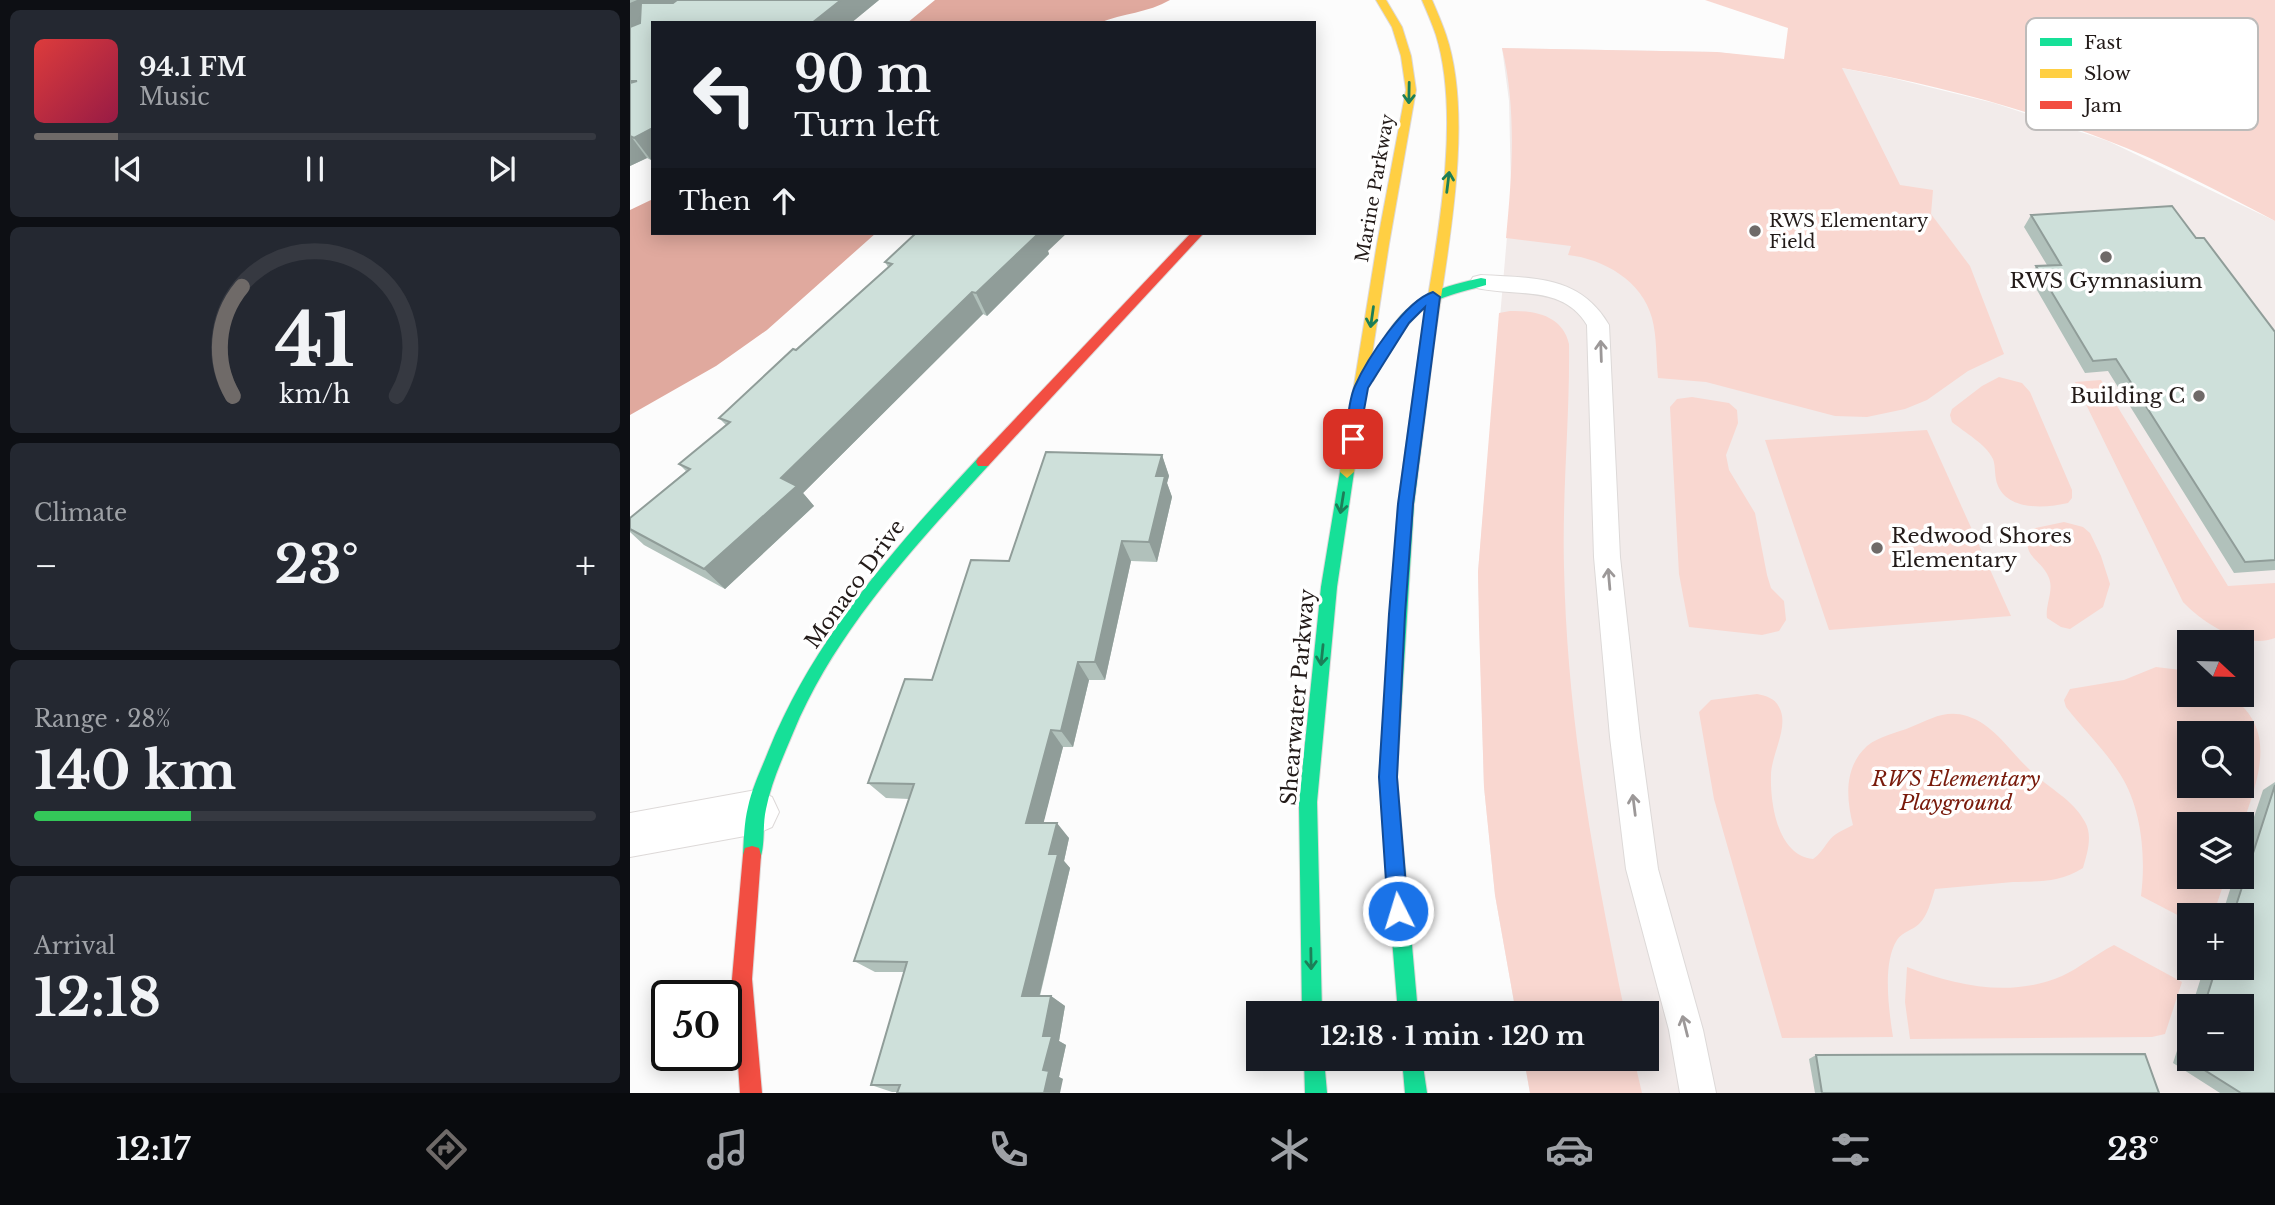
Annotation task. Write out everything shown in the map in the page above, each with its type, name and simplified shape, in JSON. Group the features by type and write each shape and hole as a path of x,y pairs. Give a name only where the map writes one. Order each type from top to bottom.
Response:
{"main road":[{"name":"Marine Parkway","path":"1361,388 1383,244 1411,90 1406,56 1397,26 1381,0"},
{"path":"1407,1001 1388,777 1405,504 1440,250 1453,115 1449,68 1439,22 1427,0"},
{"name":"Monaco Drive","path":"751,1093 742,979 756,812 782,735 858,608 919,530 1196,235"},
{"path":"1361,388 1404,320 1419,305 1465,274 1440,250"},
{"name":"Shearwater Parkway","path":"1312,1001 1308,802 1329,587 1361,388"},
{"path":"1314,1071 1315,1093"},
{"path":"1413,1071 1416,1093"}],"street":[{"path":"630,835 756,812"}],"lane":[{"path":"1465,274 1563,293 1585,306 1598,325 1607,557 1625,737 1642,869 1686,1030 1698,1093"}],"shaded area":[{"path":"935,0 1170,0 1153,8 1105,21 909,21"},
{"name":"Redwood Shores Elementary","path":"1502,48 1717,52 1842,68 1892,78 2026,114 2026,130 2075,130 2108,141 2275,221 2275,1093 1530,1093 1526,1071 1659,1071 1659,1001 1514,1001 1495,895 1484,787 1478,572 1511,190 1509,101"},
{"path":"651,200 651,235 874,235 767,330 716,366 630,415 630,210"}],"green space":[{"name":"RWS Elementary Field","path":"1705,0 2275,0 2275,221 2170,168 2079,130 2258,130 2258,18 2026,18 2026,112 1909,81 1842,68 1900,185 1933,190 1931,214 1970,266 2004,354 1968,371 1927,400 1905,409 1867,417 1835,416 1706,382 1658,378 1652,318 1640,293 1631,283 1595,261 1568,255 1571,246 1506,238 1511,119 1502,48 1717,52 1784,59 1788,28"},
{"path":"1529,312 1547,317 1561,327 1569,344 1564,539 1570,680 1593,847 1623,1001 1514,1001 1495,895 1484,787 1478,572 1499,313"},
{"path":"1999,377 2022,383 2030,392 2072,490 2072,498 2068,503 2029,506 2010,500 1998,486 1990,454 1952,422 1952,409 1982,386"},
{"path":"2101,380 2228,586 2275,583 2275,638 2254,640 2254,630 2221,630 2201,618 2183,602 2075,382"},
{"path":"1692,397 1729,403 1737,410 1738,423 1726,455 1729,470 1755,513 1771,588 1784,601 1786,620 1779,631 1762,635 1689,627 1679,574 1670,407 1677,399"},
{"path":"1927,430 2011,616 1829,630 1765,440"},
{"path":"2064,522 2083,527 2090,533 2110,584 2103,607 2070,629 2047,618 2051,588 2049,578 2029,552 2028,546 2031,529"},
{"path":"2156,667 2177,670 2177,707 2243,707 2253,721 2177,721 2177,798 2252,798 2247,812 2177,812 2177,889 2222,889 2217,903 2177,903 2177,915 2141,896 2141,834 2133,802 2114,765 2066,707 2064,700 2070,689 2124,680"},
{"name":"RWS Elementary Playground","path":"1757,694 1775,701 1782,715 1781,732 1772,767 1772,800 1778,827 1784,839 1801,856 1813,859 1833,836 1853,825 1849,783 1854,763 1867,746 1932,718 1959,714 1986,726 2080,814 2089,833 2083,868 2049,880 1935,889 1922,920 1899,937 1892,950 1888,987 1893,1037 1782,1038 1714,799 1699,712 1711,700"},
{"path":"2254,722 2260,751 2254,790"},
{"path":"2114,945 2182,982 2165,1034 2152,1037 1910,1039 1905,1002 1907,967 1965,984 2023,987 2062,976"},
{"path":"1526,1071 1637,1071 1642,1093 1530,1093"}],"building":[{"path":"677,0 841,0 815,21 651,21 651,129 634,138 630,136 630,83 637,81 630,81 630,27 640,23 641,3 673,3"},
{"name":"Building C","path":"2172,206 2196,238 2204,238 2275,332 2275,560 2245,562 2116,359 2093,361 2036,266 2061,265 2031,215"},
{"path":"914,235 1037,235 976,293 972,292 781,478 797,486 704,569 630,529 630,518 690,469 679,464 730,422 719,418 793,349 796,350 892,264 885,262"},
{"path":"1046,452 1162,455 1156,476 1165,476 1149,542 1122,541 1095,662 1078,662 1061,731 1051,730 1026,823 1057,823 1049,854 1058,854 1022,996 1051,996 1043,1036 1052,1036 1043,1070 1049,1071 1044,1093 897,1093 900,1085 871,1085 907,962 854,961 914,784 868,783 905,679 932,680 971,560 1009,561"},
{"path":"2275,785 2275,1093 2241,1093 2206,1071 2254,1071 2254,994 2208,994 2212,980 2254,980 2254,903 2237,903 2241,889 2254,889 2254,850"},
{"path":"2145,1054 2159,1093 1822,1093 1816,1055"}],"traffic: fast":[{"path":"1368,377 1395,332 1412,312 1433,297 1481,282"},
{"path":"1407,1001 1388,777 1406,504 1427,345"},
{"path":"752,855 755,818 769,772 786,728 832,645 889,568 983,462"},
{"path":"1312,1001 1308,802 1329,587 1347,472"},
{"path":"1315,1071 1316,1093"},
{"path":"1413,1071 1416,1093"}],"traffic: slow":[{"path":"1347,472 1383,244 1411,90 1406,56 1397,27 1381,0"},
{"path":"1427,0 1442,37 1450,78 1452,122 1446,216 1427,345"}],"traffic: jam":[{"path":"983,462 1196,235"},
{"path":"751,1093 742,979 752,855"}],"place":[{"name":"RWS Elementary Field","path":"1755,231"},
{"name":"RWS Gymnasium","path":"2106,257"},
{"name":"Building C","path":"2199,396"},
{"name":"Redwood Shores Elementary","path":"1877,548"}],"route":[{"path":"1353,439 1361,388 1404,320 1419,305 1433,297 1405,504 1397,614 1388,777 1398,911"}]}
